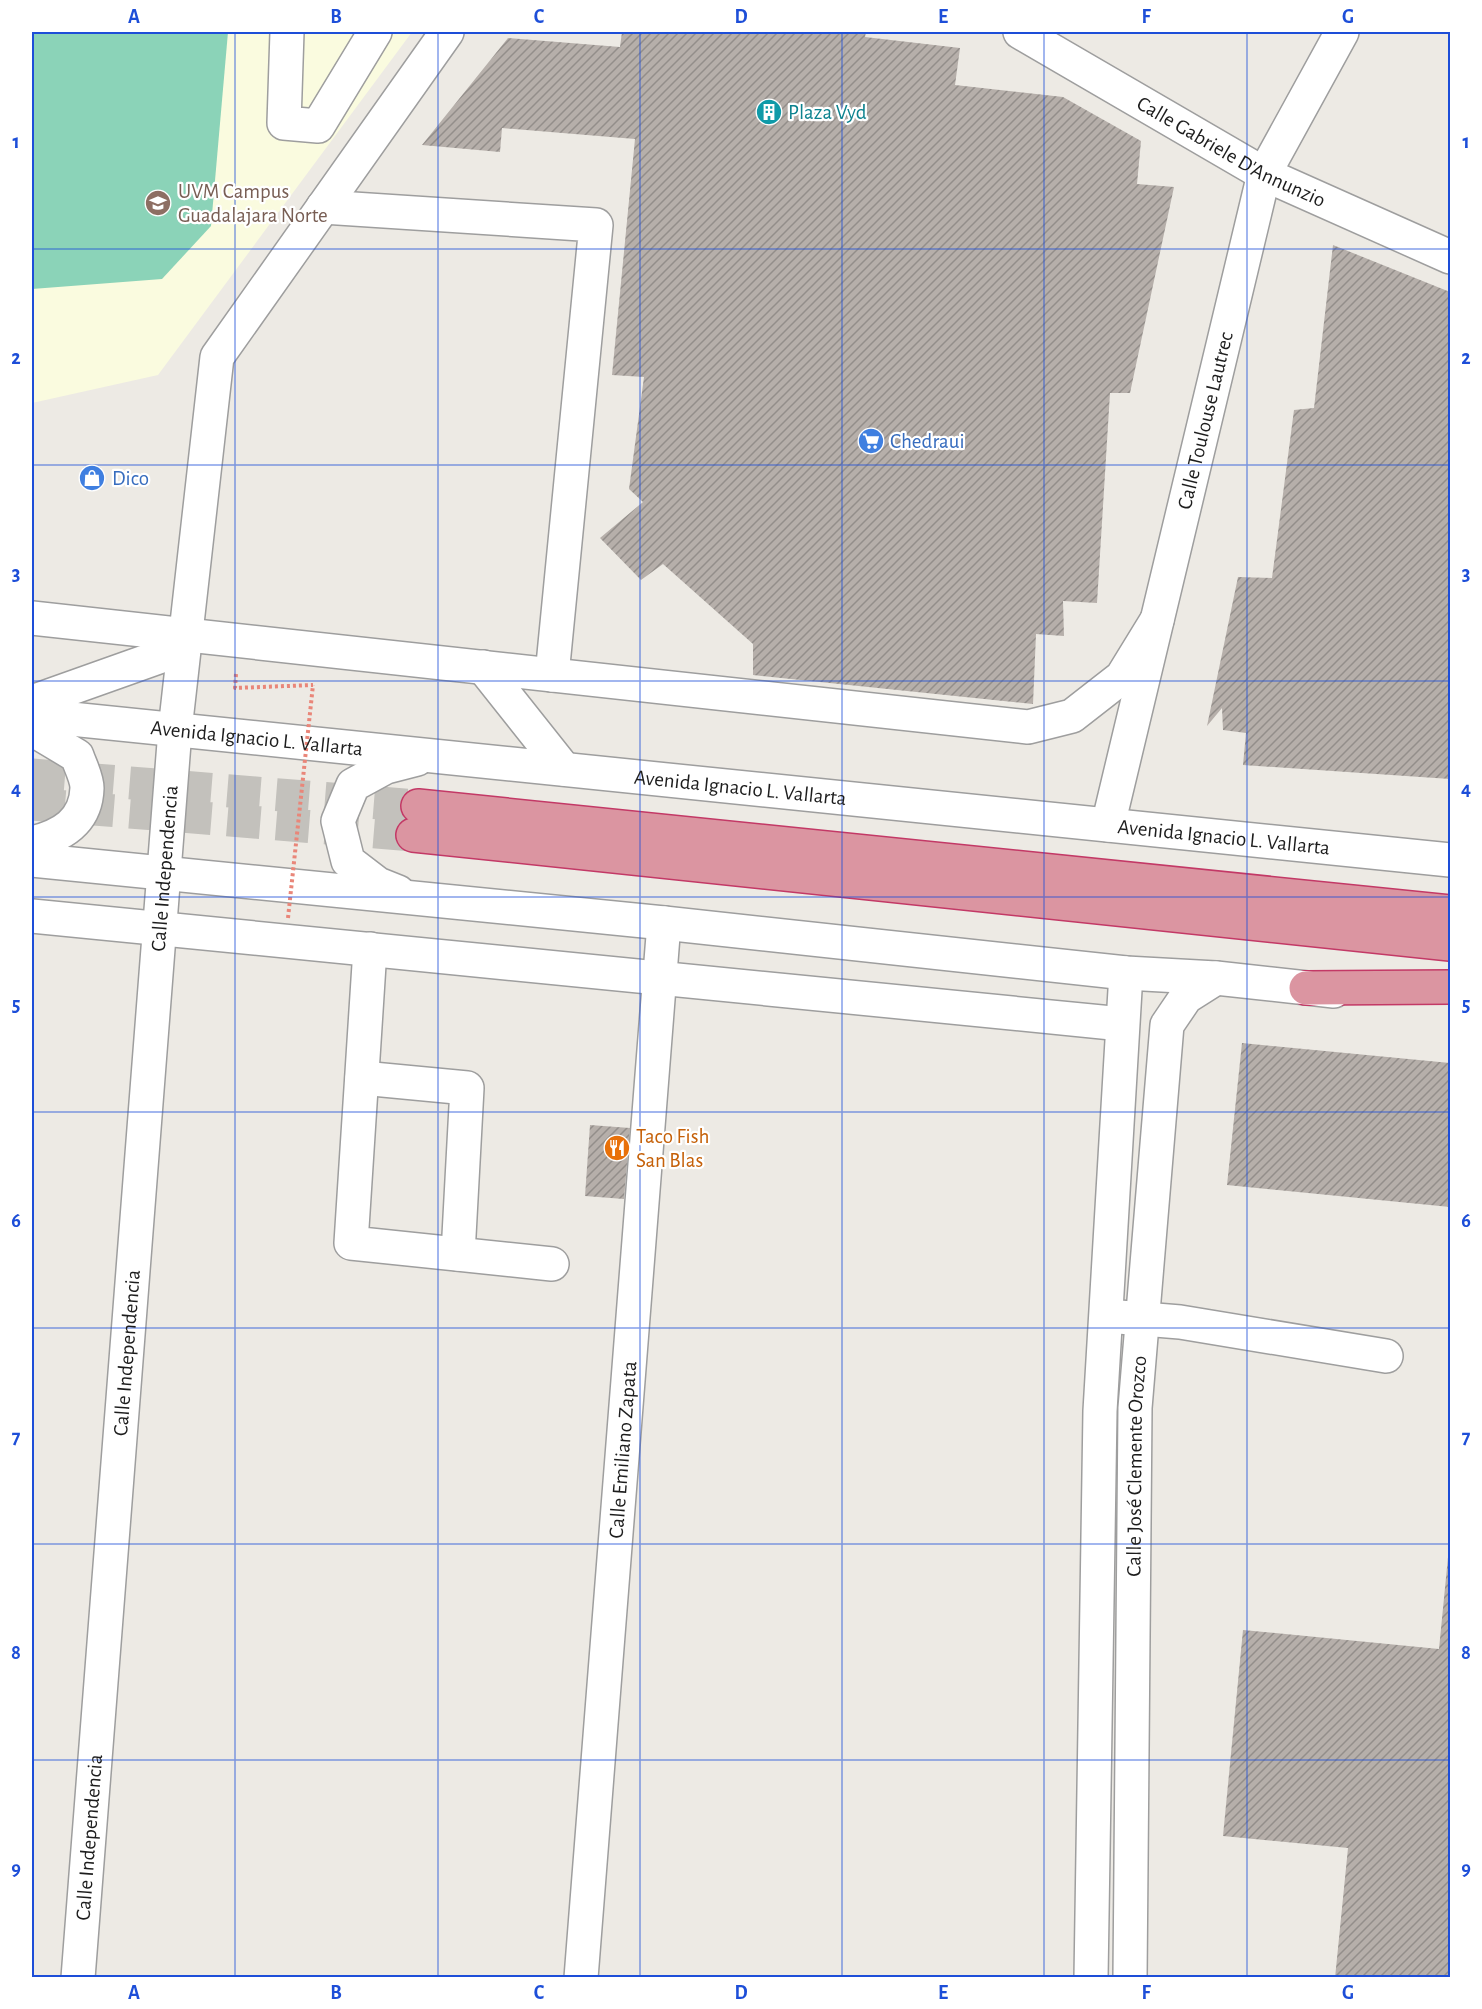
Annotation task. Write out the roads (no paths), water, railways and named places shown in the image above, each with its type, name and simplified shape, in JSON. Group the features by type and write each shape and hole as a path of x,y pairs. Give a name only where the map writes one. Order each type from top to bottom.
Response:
{"highway":[{"path":"1450,912 416,821 1450,944"},
{"path":"1306,988 1450,987"}],"street":[{"path":"287,32 284,123 318,126 375,32"},
{"name":"Calle Independencia","path":"78,1977 175,730 217,357 447,32"},
{"name":"Calle Gabriele D'Annunzio","path":"1020,32 1264,174 1450,257"},
{"name":"Calle Toulouse Lautrec","path":"1108,825 1264,174 1342,32"},
{"path":"323,207 596,225 552,675"},
{"path":"32,618 184,641 483,667 1028,727 1072,716 1122,676 1157,620"},
{"path":"32,702 184,641"},
{"path":"483,667 564,769"},
{"name":"Avenida Ignacio L. Vallarta","path":"32,715 1450,860"},
{"path":"32,729 77,756 87,787 79,818 57,836 32,843"},
{"path":"414,898 378,884 348,861 338,821 353,785 386,767 428,756"},
{"path":"32,860 664,923 1126,973 1216,978 1450,1002"},
{"path":"32,916 1122,1024"},
{"name":"Calle Emiliano Zapata","path":"581,1977 664,923"},
{"path":"370,949 351,1243 552,1264"},
{"name":"Calle José Clemente Orozco","path":"1091,1977 1100,1411 1126,973"},
{"name":"Calle José Clemente Orozco","path":"1130,1977 1135,1408 1167,1025 1186,997 1216,978"},
{"path":"362,1078 467,1088 458,1254"},
{"path":"1106,1316 1180,1322 1386,1356"}],"tunnel":[{"path":"32,775 418,806"},
{"path":"32,804 413,835"}],"place":[{"name":"Plaza Vyd","path":"769,112"},
{"name":"UVM Campus Guadalajara Norte","path":"158,203"},
{"name":"Chedraui","path":"871,441"},
{"name":"Dico","path":"92,478"},
{"name":"Taco Fish San Blas","path":"617,1148"}]}
